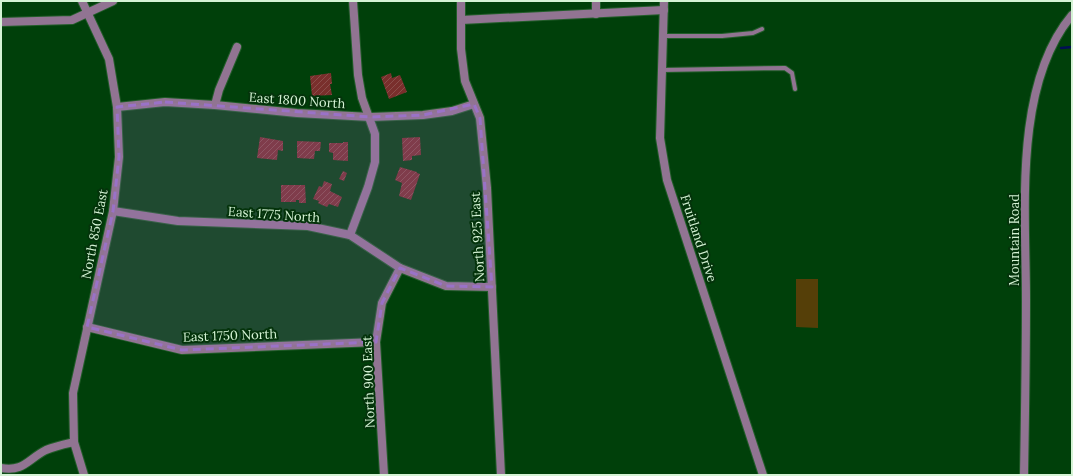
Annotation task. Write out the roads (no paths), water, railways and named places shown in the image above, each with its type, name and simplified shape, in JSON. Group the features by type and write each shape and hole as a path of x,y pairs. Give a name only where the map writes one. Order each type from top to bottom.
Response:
{"street":[{"name":"North 850 East","path":"82,1 109,59 117,106 119,157 113,211 73,393 74,442 84,475"},
{"path":"1,22 72,20 113,1"},
{"path":"350,235 368,187 375,162 375,134 362,98 358,75 353,1"},
{"name":"North 925 East","path":"461,1 461,49 466,81 480,118 486,188 501,475"},
{"path":"596,1 596,14"},
{"name":"Fruitland Drive","path":"664,1 660,138 667,180 763,475"},
{"path":"461,20 664,10"},
{"name":"Mountain Road","path":"1024,475 1026,192 1030,122 1038,82 1048,56 1056,38 1072,15"},
{"path":"215,105 219,90 237,47"},
{"name":"East 1800 North","path":"117,106 165,102 297,113 370,117 437,113 452,111 474,104"},
{"name":"East 1775 North","path":"113,211 178,221 308,226 350,235 400,268 446,286 492,287"},
{"name":"North 900 East","path":"384,475 376,342 382,303 400,268"},
{"name":"East 1750 North","path":"87,327 182,350 376,342"},
{"path":"1,468 12,470 22,467 45,451 74,442"}],"lane":[{"path":"663,36 722,36 753,34 762,29"},
{"path":"662,70 785,68 792,73 795,89"}],"waterway":[{"path":"1061,48 1072,47"}]}
